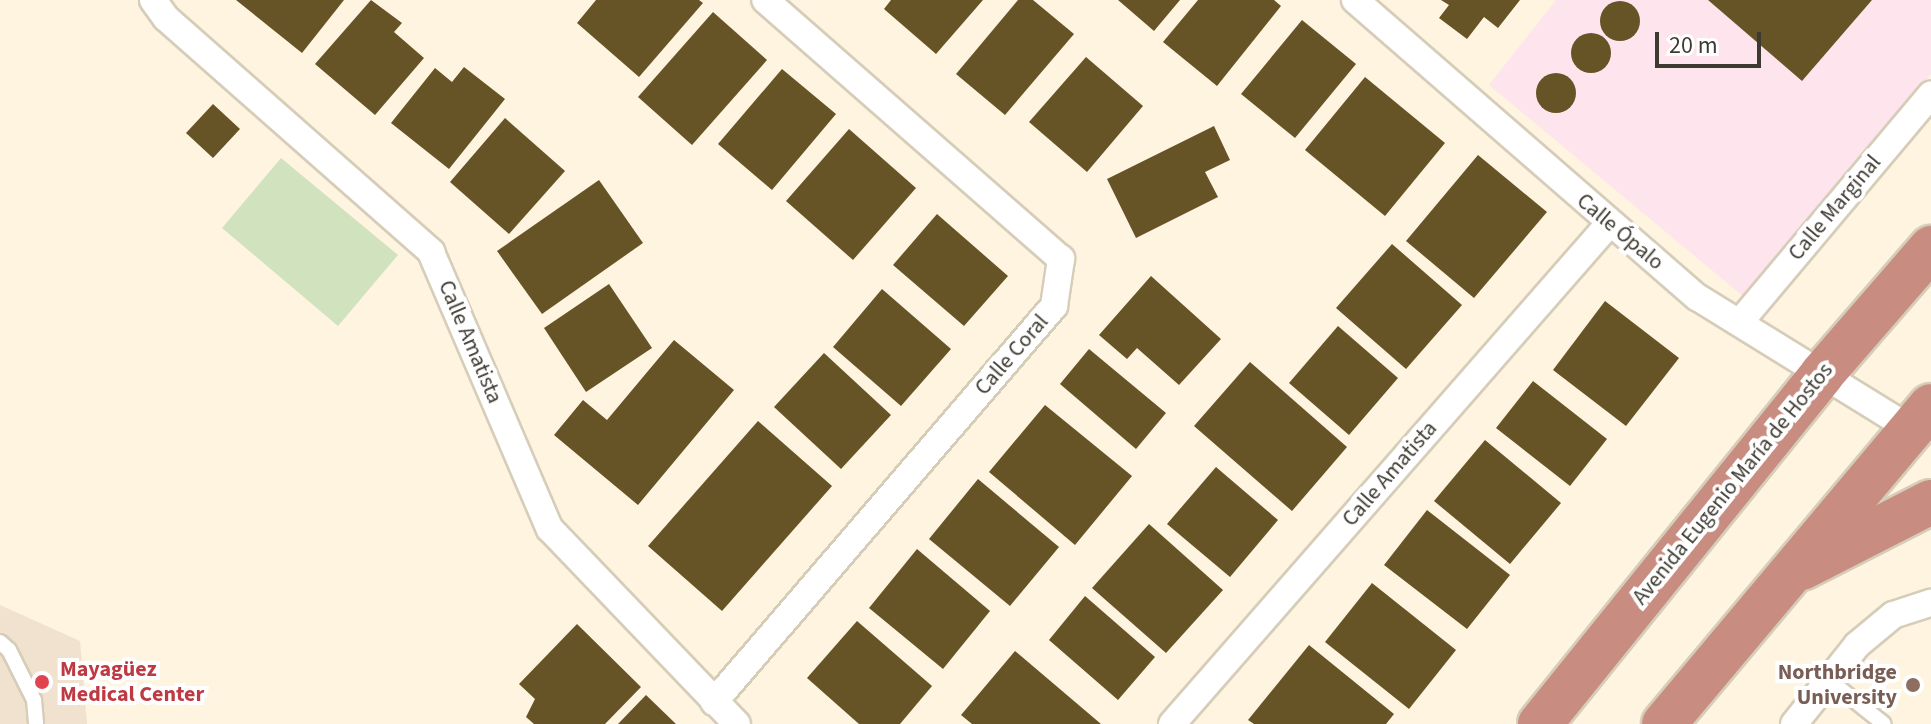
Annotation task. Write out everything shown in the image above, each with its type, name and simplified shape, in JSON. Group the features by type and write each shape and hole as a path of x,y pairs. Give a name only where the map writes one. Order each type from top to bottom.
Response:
{"highway":[{"name":"Avenida Eugenio María de Hostos","path":"1540,724 1822,374 1931,248"},
{"path":"1664,724 1921,418"},
{"path":"1786,576 1931,502"}],"street":[{"name":"Calle Amatista","path":"153,0 166,18 431,252 550,529 737,724"},
{"name":"Calle Coral","path":"714,702 1054,306 1061,259 765,0"},
{"name":"Calle Ópalo","path":"1355,0 1609,224 1697,297 1822,374 1921,418"},
{"name":"Calle Marginal","path":"1740,322 1931,94"},
{"name":"Calle Amatista","path":"1172,724 1609,224"},
{"path":"1794,724 1857,645 1893,615 1931,603"}],"lane":[{"path":"0,642 9,650 34,700 36,724"},
{"path":"1829,680 1884,724"}],"shaded area":[{"path":"1556,0 1931,0 1931,74 1744,297 1489,85"},
{"name":"Mayagüez Medical Center","path":"0,605 80,641 87,724 0,724"}],"green space":[{"path":"281,158 398,255 338,326 222,228"}],"building":[{"path":"236,0 344,0 302,53"},
{"path":"371,0 402,23 394,32 424,58 375,115 315,64"},
{"path":"596,0 699,0 703,3 639,77 577,23"},
{"path":"891,0 983,0 936,54 884,9"},
{"path":"1018,0 1033,0 1074,34 1005,115 956,74"},
{"path":"1118,0 1180,0 1154,31"},
{"path":"1198,0 1274,0 1281,6 1217,86 1163,42"},
{"path":"1441,0 1520,0 1498,28 1484,17 1467,39 1439,18 1449,5"},
{"path":"1708,0 1872,0 1802,81"},
{"path":"1620,1 1634,7 1640,21 1634,35 1620,41 1606,35 1600,21 1606,7"},
{"path":"713,12 767,60 692,145 638,97"},
{"path":"1302,20 1356,64 1295,138 1241,94"},
{"path":"1591,33 1605,39 1611,53 1605,67 1591,73 1577,67 1571,53 1577,39"},
{"path":"1086,57 1143,106 1087,172 1029,122"},
{"path":"464,67 505,99 449,169 391,123 435,68 452,82"},
{"path":"782,69 836,114 772,190 718,144"},
{"path":"1556,73 1570,79 1576,93 1570,107 1556,113 1542,107 1536,93 1542,79"},
{"path":"1365,77 1445,143 1385,216 1305,150"},
{"path":"213,104 240,129 213,158 186,133"},
{"path":"505,118 565,171 509,234 450,182"},
{"path":"1214,126 1230,160 1205,172 1218,197 1136,238 1107,179"},
{"path":"849,129 916,188 853,260 786,201"},
{"path":"1478,155 1547,212 1474,298 1406,241"},
{"path":"599,180 643,243 542,314 497,251"},
{"path":"937,214 1008,276 964,326 893,265"},
{"path":"1392,244 1462,305 1406,369 1336,308"},
{"path":"1151,276 1221,339 1179,385 1137,348 1127,359 1099,335"},
{"path":"609,284 652,348 586,392 544,328"},
{"path":"882,289 951,349 901,406 833,347"},
{"path":"1605,301 1679,358 1626,426 1553,370"},
{"path":"1338,326 1398,378 1349,435 1289,383"},
{"path":"674,340 734,390 638,505 554,435 583,400 607,420"},
{"path":"1089,349 1166,413 1136,449 1060,384"},
{"path":"824,353 891,415 841,469 774,407"},
{"path":"1250,362 1347,447 1292,511 1194,426"},
{"path":"1533,381 1607,439 1570,486 1496,428"},
{"path":"1045,405 1132,476 1075,545 989,472"},
{"path":"758,421 832,486 722,611 648,546"},
{"path":"1485,440 1561,503 1510,564 1434,501"},
{"path":"1216,467 1278,520 1230,577 1167,524"},
{"path":"978,479 1059,547 1010,606 929,539"},
{"path":"1427,510 1510,575 1467,629 1384,565"},
{"path":"1149,524 1223,590 1166,653 1092,588"},
{"path":"917,549 990,611 943,669 869,608"},
{"path":"1372,583 1456,650 1409,709 1325,642"},
{"path":"1085,596 1155,657 1118,700 1049,640"},
{"path":"857,621 932,686 900,724 859,724 807,678"},
{"path":"577,624 641,687 605,724 534,724 526,717 535,699 519,684"},
{"path":"1309,645 1394,714 1386,724 1254,724 1248,720"},
{"path":"1015,651 1101,724 972,724 961,715"},
{"path":"646,695 676,724 618,724"}],"place":[{"name":"Mayagüez Medical Center","path":"42,682"},
{"name":"Northbridge University","path":"1913,685"}]}
